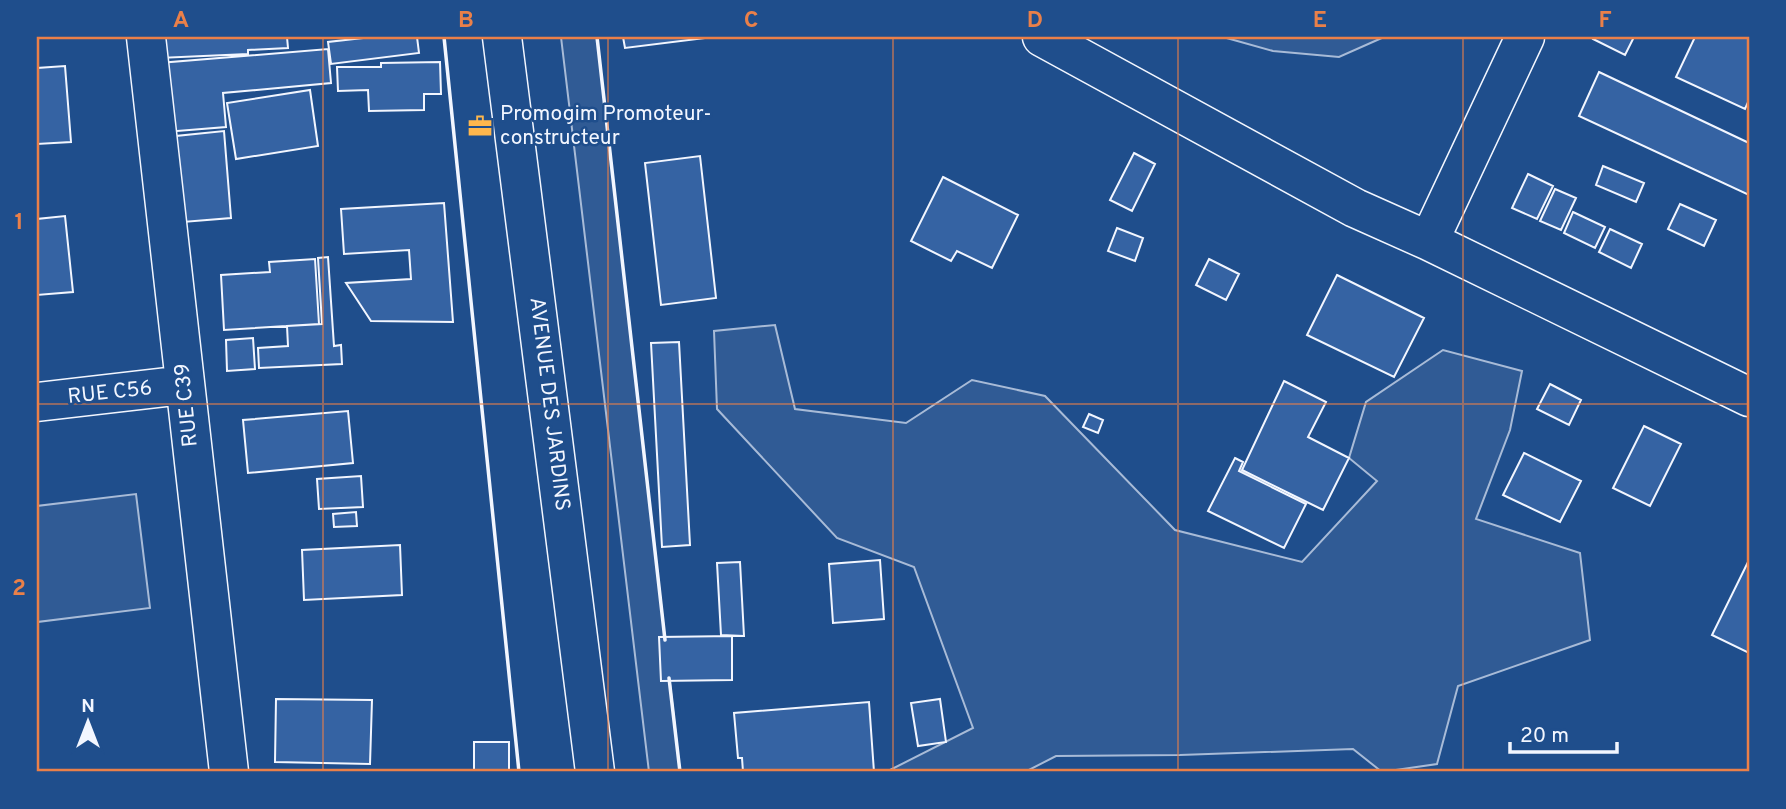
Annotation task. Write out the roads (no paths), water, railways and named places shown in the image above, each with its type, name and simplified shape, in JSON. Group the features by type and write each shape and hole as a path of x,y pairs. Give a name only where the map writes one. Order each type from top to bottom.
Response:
{"street":[{"name":"RUE C39","path":"146,37 229,772"},
{"name":"AVENUE DES JARDINS","path":"502,37 595,772"},
{"path":"1042,37 1355,208 1429,241 1749,397"},
{"path":"1429,241 1525,37"},
{"name":"RUE C56","path":"37,402 184,385"}],"place":[{"name":"Promogim Promoteur- constructeur","path":"480,126"}]}
